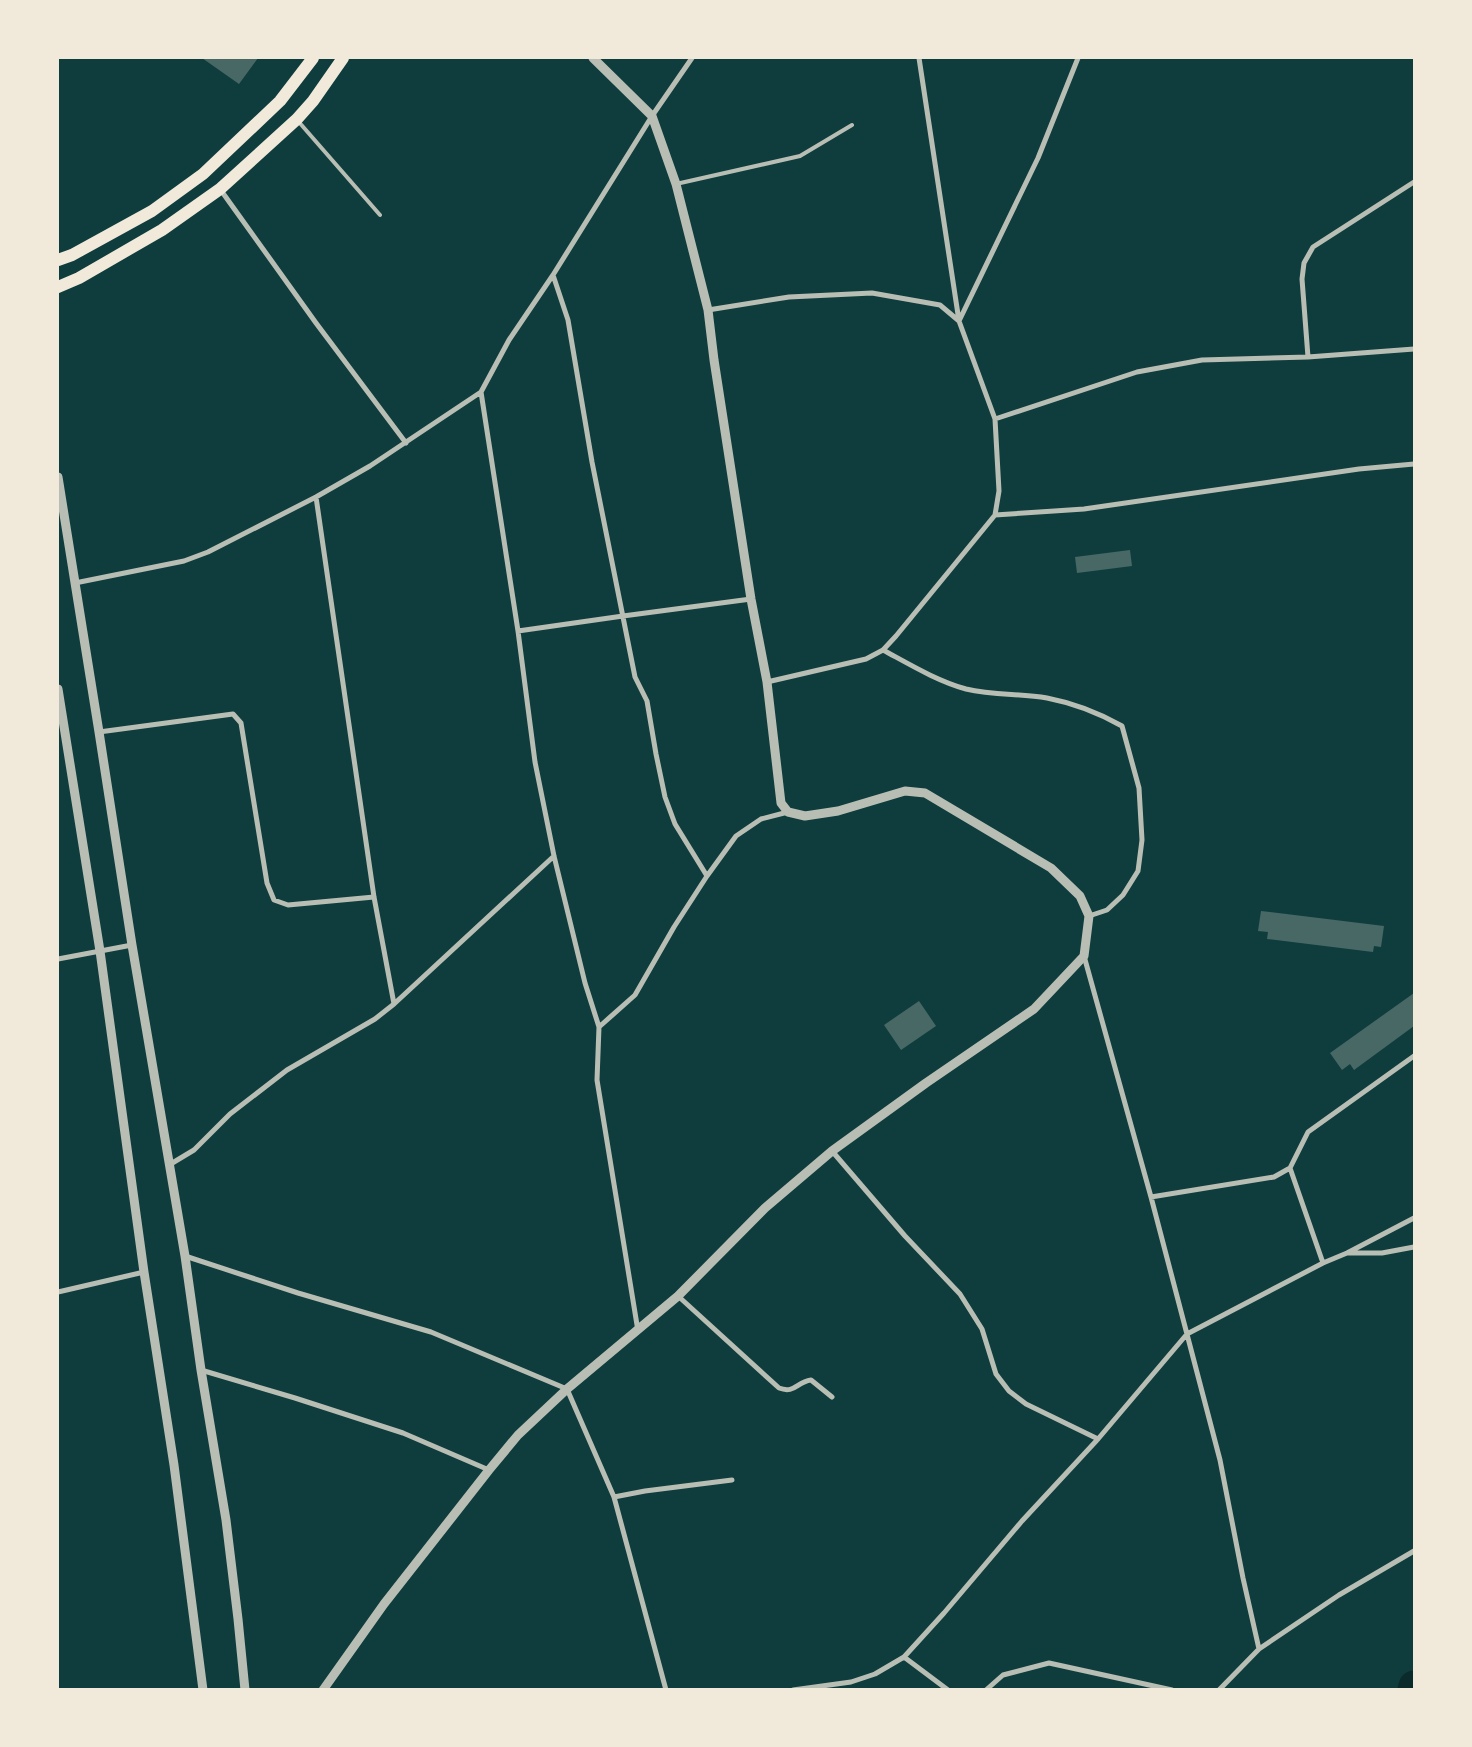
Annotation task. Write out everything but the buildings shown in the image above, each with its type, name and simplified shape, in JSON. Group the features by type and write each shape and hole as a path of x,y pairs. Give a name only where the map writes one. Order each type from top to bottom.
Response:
{"main road":[{"path":"58,287 79,278 162,230 220,189 297,119 313,101 343,58"},
{"path":"58,260 72,255 152,211 203,174 280,101 309,59"}],"street":[{"path":"593,58 652,116 676,184 708,310 751,599 767,682 781,803 788,812"},
{"path":"75,583 184,561 208,552 316,497 406,443 481,392 509,340 553,275 652,116 692,58"},
{"path":"767,682 866,658 883,650 995,515 999,491 995,419 959,321 919,58"},
{"path":"959,321 1038,158 1078,58"},
{"path":"1308,357 1302,279 1304,263 1313,247 1414,182"},
{"path":"220,189 316,323 406,443"},
{"path":"553,275 568,320 592,462 635,677 648,701 665,797 675,824 707,876"},
{"path":"708,310 789,297 872,293 940,305 959,321"},
{"path":"995,419 1137,372 1202,360 1308,357 1414,349"},
{"path":"481,392 518,632 535,762 554,856 585,983 599,1027 597,1080 638,1331"},
{"path":"995,515 1084,509 1359,469 1414,464"},
{"path":"58,477 132,945 185,1256 201,1370 226,1520 238,1619 244,1690"},
{"path":"316,497 374,897 394,1004"},
{"path":"518,632 751,599"},
{"path":"883,650 932,675 965,689 994,695 1046,698 1098,713 1122,726 1139,788 1142,840 1138,871 1123,895 1107,910 1089,916"},
{"path":"58,689 100,951 144,1272 174,1465 203,1690"},
{"path":"99,732 233,714 241,724 268,883 274,900 288,904 374,897"},
{"path":"599,1027 634,995 674,927 736,836 761,819 788,812 805,816 838,811 905,791 924,793 1051,868 1080,896 1089,916 1084,956 1151,1197 1220,1460 1259,1649"},
{"path":"169,1165 194,1150 230,1114 287,1070 375,1019 394,1004 554,856"},
{"path":"58,959 132,945"},
{"path":"323,1690 384,1604 518,1435 567,1389 678,1296 765,1208 832,1151 926,1083 1034,1010 1084,956"},
{"path":"1151,1197 1274,1177 1290,1168 1308,1132 1414,1056"},
{"path":"832,1151 905,1236 960,1294 982,1329 996,1374 1009,1391 1026,1404 1098,1439"},
{"path":"1290,1168 1323,1263"},
{"path":"793,1690 851,1682 875,1674 904,1657 1022,1521 1098,1439 1187,1334 1414,1218"},
{"path":"1347,1253 1382,1253 1414,1247"},
{"path":"185,1256 298,1293 431,1332 567,1389 614,1498 666,1690"},
{"path":"58,1292 144,1272"},
{"path":"678,1296 779,1388 793,1389 811,1380 832,1397"},
{"path":"201,1370 403,1433 489,1470"},
{"path":"614,1498 645,1491 732,1480"},
{"path":"1220,1690 1259,1649 1339,1595 1414,1551"},
{"path":"904,1657 948,1690"},
{"path":"986,1690 1003,1675 1049,1663 1118,1676 1172,1690"}],"lane":[{"path":"297,119 380,215"},
{"path":"676,184 800,156 852,124"}],"waterway":[{"path":"1413,1690 1414,1686"}]}
